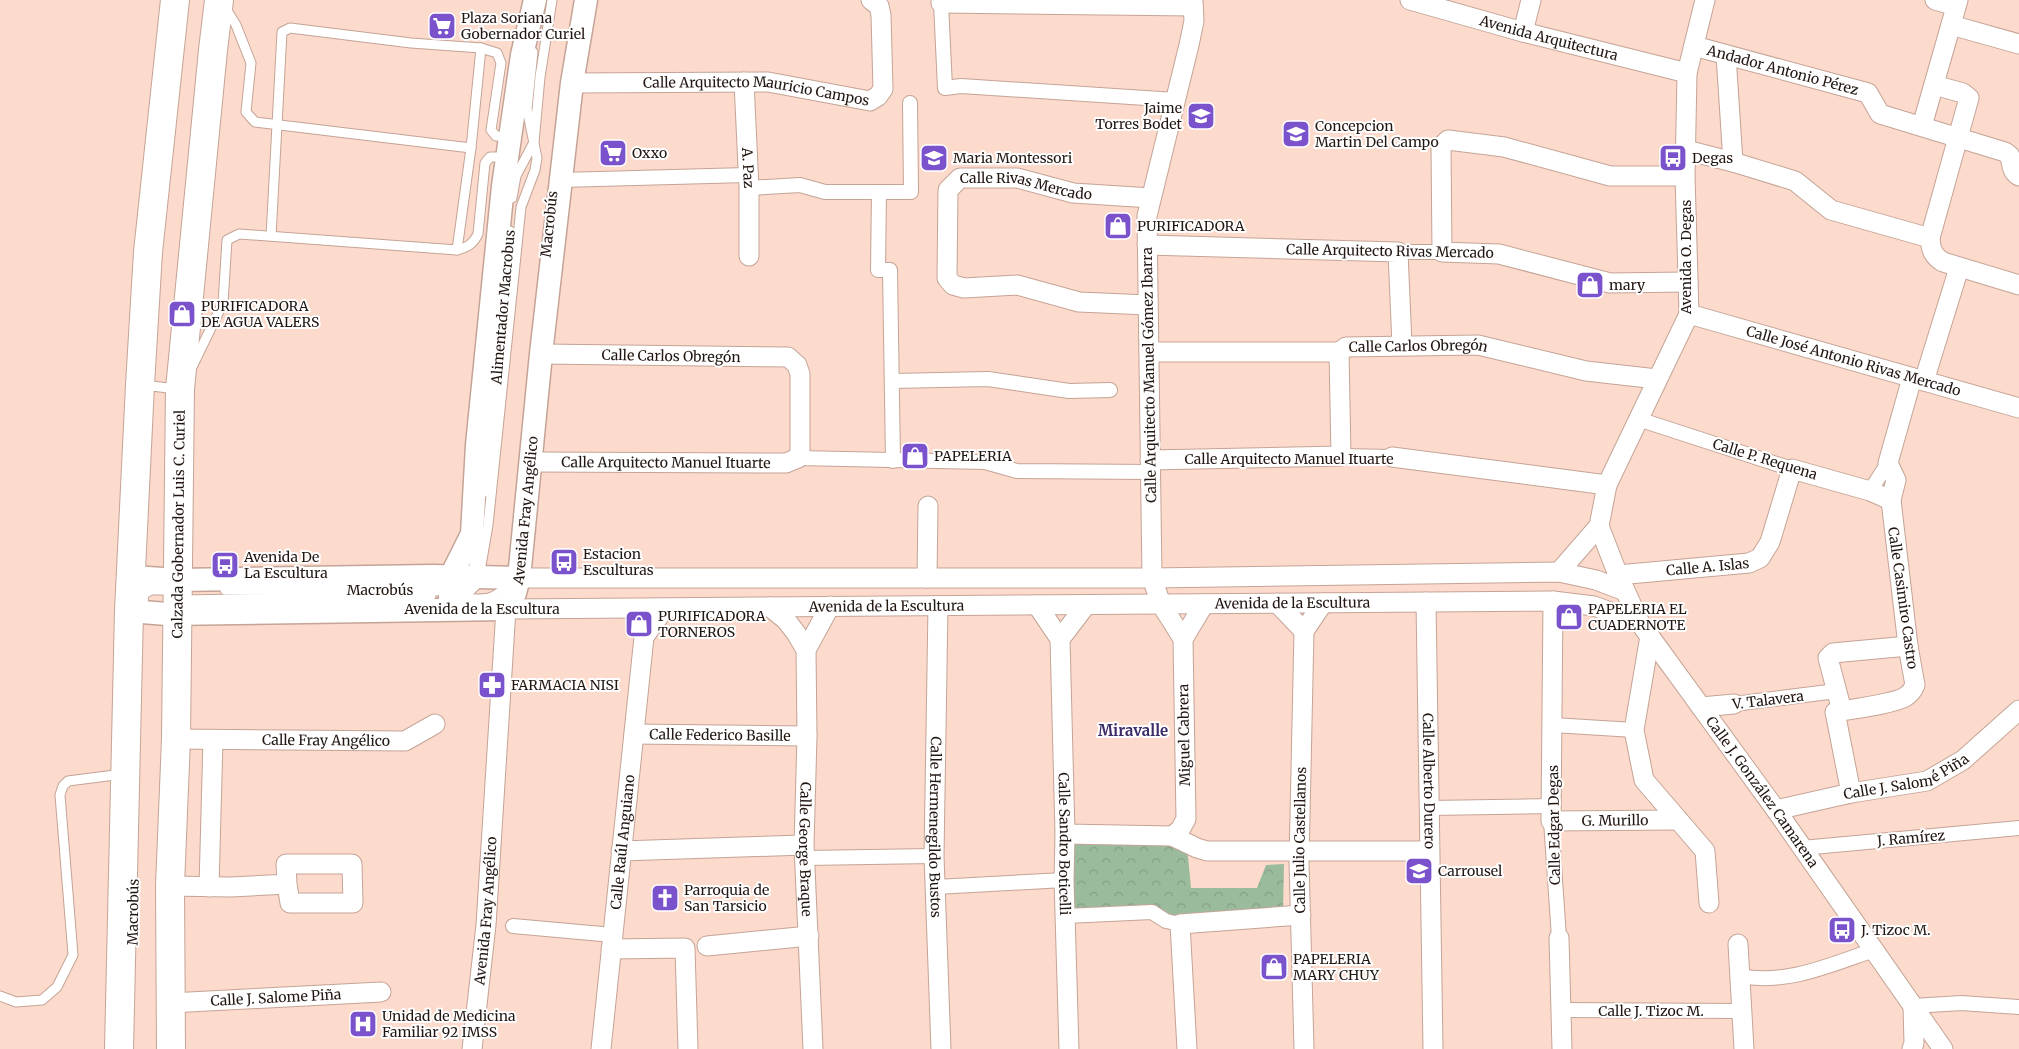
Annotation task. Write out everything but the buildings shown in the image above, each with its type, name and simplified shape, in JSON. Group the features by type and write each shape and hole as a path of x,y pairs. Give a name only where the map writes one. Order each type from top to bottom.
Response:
{"main road":[{"path":"119,1049 126,774 138,615 132,576 140,385 148,252 175,0"},
{"name":"Calzada Gobernador Luis C. Curiel","path":"172,1049 164,884 176,739 174,604 180,389 213,50 220,0"},
{"path":"169,45 213,50"}],"street":[{"path":"456,589 472,534 477,445 496,246 522,55 535,0"},
{"name":"Avenida Fray Angélico","path":"472,1049 486,925 506,609 515,593 515,578 532,462 541,354 572,82 586,0"},
{"name":"Avenida Arquitectura","path":"1410,0 1523,32 1687,73"},
{"path":"1523,32 1531,0"},
{"name":"Avenida O. Degas","path":"1559,572 1599,526 1607,485 1689,314 1685,176 1687,73 1704,0"},
{"path":"1922,126 1957,3 1935,0"},
{"path":"1176,100 961,86 945,88 941,1 1193,3"},
{"name":"Calle Arquitecto Mauricio Campos","path":"572,82 768,82 870,101 878,96 883,88 881,14 875,3"},
{"name":"Calle Arquitecto Manuel Gómez Ibarra","path":"1161,604 1152,578 1147,216 1189,46 1194,21 1193,3"},
{"path":"1951,25 2019,44"},
{"name":"Andador Antonio Pérez","path":"1694,46 1868,93 1880,114 2005,152 2010,156 2014,174 2019,176"},
{"path":"1726,54 1732,162"},
{"name":"A. Paz","path":"744,82 749,256"},
{"path":"1934,85 1963,92 1969,98 1930,238 1931,250 1935,257 1958,268 2019,285"},
{"path":"561,180 748,181 800,186 825,192 911,192 910,103"},
{"path":"1442,252 1440,157 1441,147 1448,140 1504,147 1610,176 1685,176"},
{"path":"1686,150 1795,181 1831,210 1930,238"},
{"name":"Calle Rivas Mercado","path":"1148,305 1079,302 1017,285 964,288 953,285 947,278 948,190 960,178 1017,178 1073,193 1151,198"},
{"path":"879,192 878,270 890,270 893,461"},
{"name":"Calle Arquitecto Rivas Mercado","path":"1147,245 1498,254 1610,284 1688,282"},
{"path":"1398,252 1402,345"},
{"path":"1870,491 1888,463 1958,268"},
{"name":"Calle José Antonio Rivas Mercado","path":"1689,314 2019,408"},
{"name":"Calle Carlos Obregón","path":"1149,352 1339,352 1346,347 1478,345 1586,371 1658,379"},
{"path":"1339,352 1341,456"},
{"name":"Calle Carlos Obregón","path":"541,354 788,357 797,365 800,374 800,451 798,458"},
{"path":"892,380 988,379 1069,391 1110,390"},
{"name":"Calle P. Requena","path":"1638,419 1792,469 1870,491 1891,500"},
{"name":"Calle Arquitecto Manuel Ituarte","path":"532,462 786,463 798,458 985,462 1017,471 1341,456 1392,457 1607,485"},
{"name":"Calle Casimiro Castro","path":"1842,711 1904,698 1915,685 1908,646 1891,500 1896,480 1888,463"},
{"name":"Calle A. Islas","path":"1621,583 1749,564 1760,558 1770,542 1792,469"},
{"path":"927,578 928,506"},
{"name":"Calle J. González Camarena","path":"1599,526 1621,583 1645,630 1776,810 1943,1049"},
{"name":"Avenida de la Escultura","path":"138,615 174,604 456,589 515,578 1152,578 1559,572 1621,583"},
{"name":"Avenida de la Escultura","path":"132,576 174,604 456,589 506,609 1553,601 1594,606 1645,630"},
{"name":"Calle Edgar Degas","path":"1553,601 1552,814 1559,938 1562,1049"},
{"name":"Calle Alberto Durero","path":"1426,602 1433,1049"},
{"path":"1277,603 1304,632 1323,603"},
{"path":"1161,604 1183,639 1204,604"},
{"path":"1037,605 1060,639 1086,605"},
{"name":"Calle George Braque","path":"814,1049 804,852 807,736 806,650 830,606"},
{"name":"Calle Hermenegildo Bustos","path":"938,606 934,856 941,1049"},
{"path":"770,607 791,626 806,650"},
{"path":"625,608 644,636 665,608"},
{"path":"1645,630 1634,730 1644,780 1705,850 1710,903"},
{"name":"Calle Julio Castellanos","path":"1304,632 1299,850 1304,1049"},
{"name":"Calle Raúl Anguiano","path":"601,1049 644,636"},
{"name":"Calle Sandro Boticelli","path":"1060,639 1069,1049"},
{"name":"Miguel Cabrera","path":"1176,833 1186,819 1183,639"},
{"path":"1851,793 1836,724 1835,712 1842,711 1828,658 1833,653 1908,646"},
{"name":"V. Talavera","path":"1701,707 1836,691"},
{"name":"Calle J. Salomé Piña","path":"1776,810 1851,793 1927,781 1963,760 2019,710"},
{"name":"Calle Fray Angélico","path":"176,739 406,741 435,724"},
{"path":"1553,725 1634,730"},
{"name":"Calle Federico Basille","path":"634,734 807,736"},
{"path":"209,887 213,740"},
{"path":"1430,808 1552,814"},
{"name":"G. Murillo","path":"1552,814 1678,820"},
{"name":"J. Ramírez","path":"1802,848 2019,828"},
{"path":"1065,834 1176,833 1196,848 1206,850 1429,851"},
{"path":"621,852 804,852 934,856"},
{"path":"286,864 352,864 354,903 290,903 287,884 286,864"},
{"path":"936,887 1064,880"},
{"path":"164,884 209,887 287,884"},
{"path":"1066,916 1152,912 1166,921 1180,924 1301,914"},
{"path":"1180,924 1187,1049"},
{"path":"513,926 612,942 685,948 809,936"},
{"path":"1738,944 1744,1049"},
{"path":"685,948 688,1049"},
{"path":"1740,976 1758,980 1794,976 1874,950"},
{"name":"Calle J. Salome Piña","path":"170,1002 381,992"},
{"path":"1912,1049 1914,1043 1913,1006 1960,1003 2019,1007"},
{"name":"Calle J. Tizoc M.","path":"1560,1010 1742,1011"}],"lane":[{"path":"220,0 236,24 251,63 246,112 255,122 471,148"},
{"name":"Macrobús","path":"542,0 534,47 527,109 537,158 535,170 521,207 490,516 456,589 489,599 503,591 515,578 514,566 537,334 565,80 579,0"},
{"name":"Alimentador Macrobus","path":"456,589 482,525 497,386 512,202 516,176 534,142 540,78 552,0"},
{"path":"140,385 180,389 207,338 223,302 228,240 239,234 457,250 475,241 478,234 485,163 490,157 508,147 491,130 500,58 497,53 481,48 411,44 290,28 282,32 271,236"},
{"path":"457,250 471,148 481,48"},
{"path":"0,996 16,1002 42,1000 57,987 73,954 60,796 63,786 68,781 126,774"}],"green space":[{"path":"1066,843 1187,846 1191,888 1257,888 1266,865 1284,864 1283,913 1168,918 1067,911"}],"place":[{"name":"Plaza Soriana Gobernador Curiel","path":"442,26"},
{"name":"Jaime Torres Bodet","path":"1201,116"},
{"name":"Concepcion Martin Del Campo","path":"1296,134"},
{"name":"Oxxo","path":"613,153"},
{"name":"Maria Montessori","path":"934,158"},
{"name":"Degas","path":"1673,158"},
{"name":"PURIFICADORA","path":"1118,226"},
{"name":"mary","path":"1590,285"},
{"name":"PURIFICADORA DE AGUA VALERS","path":"182,314"},
{"name":"PAPELERIA","path":"915,456"},
{"name":"Estacion Esculturas","path":"564,562"},
{"name":"Avenida De La Escultura","path":"225,565"},
{"name":"PAPELERIA EL CUADERNOTE","path":"1569,617"},
{"name":"PURIFICADORA TORNEROS","path":"639,624"},
{"name":"FARMACIA NISI","path":"492,685"},
{"name":"Carrousel","path":"1419,871"},
{"name":"Parroquia de San Tarsicio","path":"665,898"},
{"name":"J. Tizoc M.","path":"1842,930"},
{"name":"PAPELERIA MARY CHUY","path":"1274,967"},
{"name":"Unidad de Medicina Familiar 92 IMSS","path":"363,1024"}],"district":[{"name":"Miravalle","path":"1133,730"}]}
